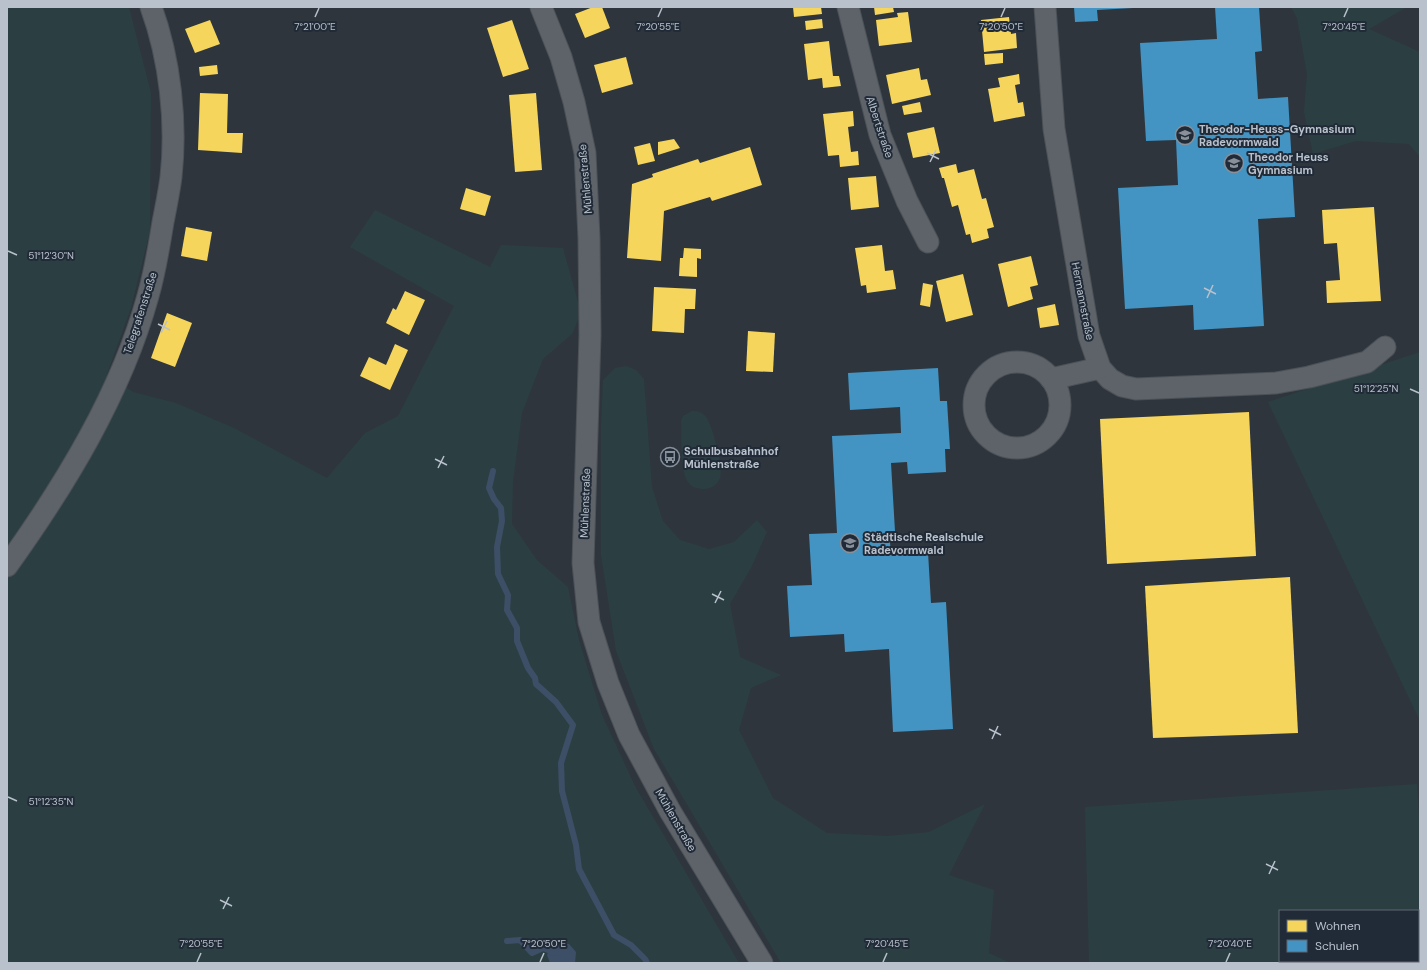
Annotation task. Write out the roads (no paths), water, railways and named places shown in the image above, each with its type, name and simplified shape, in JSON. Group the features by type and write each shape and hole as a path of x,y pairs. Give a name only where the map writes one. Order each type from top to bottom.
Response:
{"street":[{"name":"Telegrafenstraße","path":"7,566 48,507 92,430 125,360 148,297 171,176 172,131 170,94 165,57 151,7"},
{"name":"Mühlenstraße","path":"541,7 561,57 574,102 585,152 589,238 590,335 583,563 589,622 608,683 629,735 670,811 762,963"},
{"name":"Albertstraße","path":"848,7 880,135 907,201 928,242"},
{"name":"Hermannstraße","path":"1045,7 1054,129 1089,336 1100,368 1110,379 1122,386 1136,389 1276,383 1309,378 1367,362 1385,347"},
{"path":"1021,362 1039,368 1051,379 1058,390 1060,410 1056,425 1043,440 1027,448 1011,448 994,443 983,433 974,415 974,401 977,387 988,373 1003,364 1021,362"},
{"path":"1051,379 1100,368"}],"water":[{"path":"559,942 569,944 576,952 575,963 550,963 547,955 551,946"}],"waterway":[{"path":"493,471 489,488 494,499 501,508 502,521 497,547 498,574 508,595 507,610 517,628 517,641 528,668 535,678 536,684 556,702 573,725 561,763 562,791 576,845 579,869 614,935 631,945 647,963"},
{"path":"507,941 520,940 532,953 543,948 556,953"}],"place":[{"name":"Theodor-Heuss-Gymnasium Radevormwald","path":"1185,135"},
{"name":"Theodor Heuss Gymnasium","path":"1234,163"},
{"name":"Schulbusbahnhof Mühlenstraße","path":"670,457"},
{"name":"Städtische Realschule Radevormwald","path":"850,543"}]}
